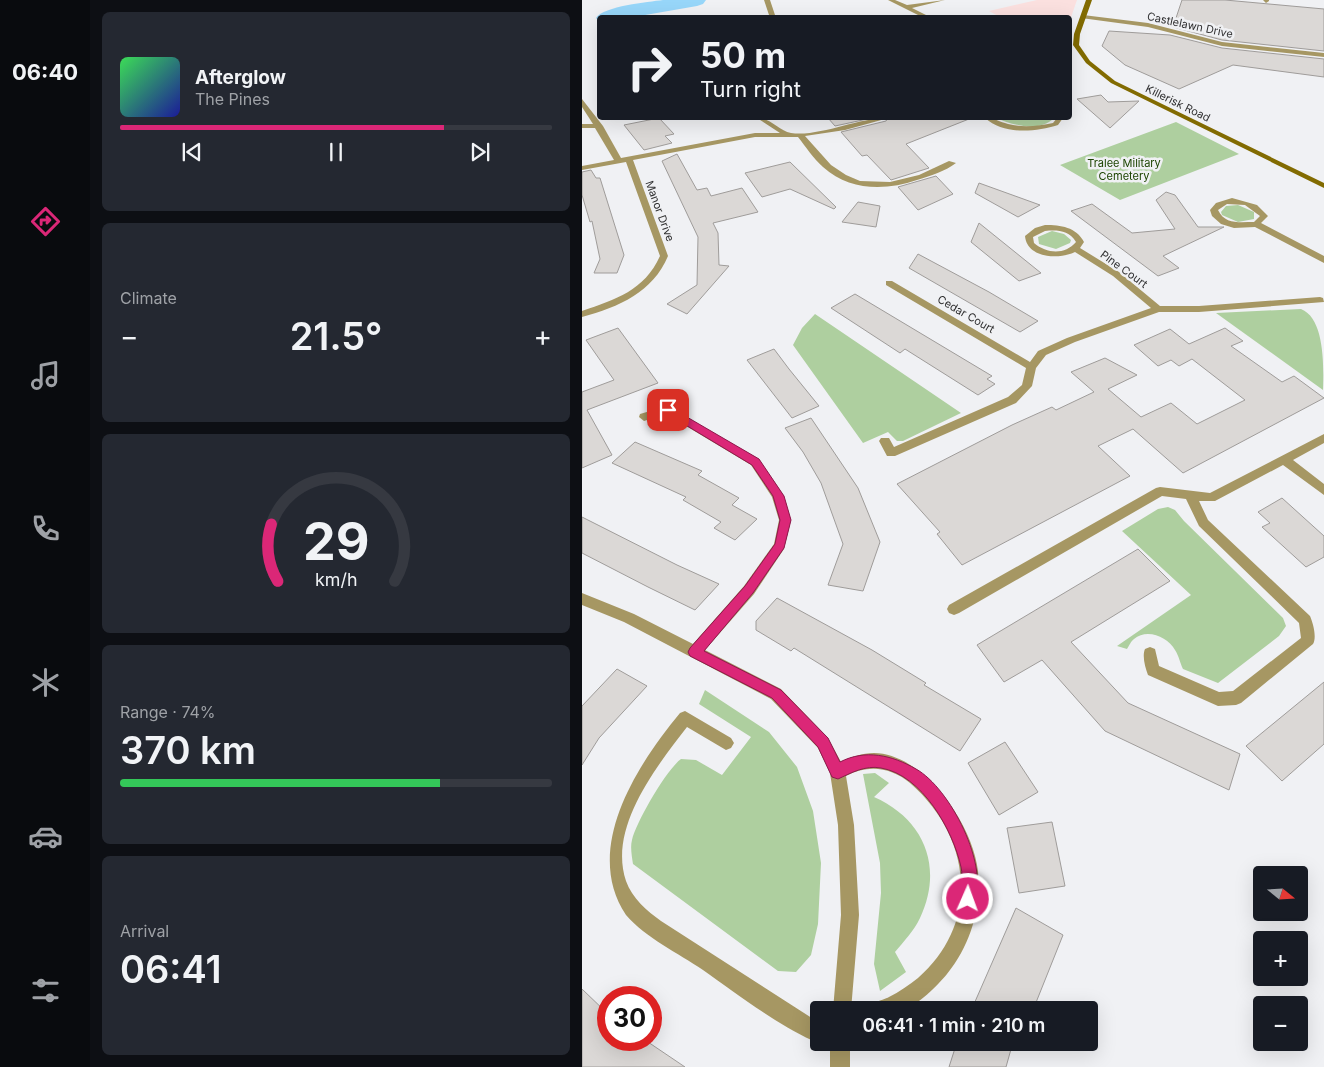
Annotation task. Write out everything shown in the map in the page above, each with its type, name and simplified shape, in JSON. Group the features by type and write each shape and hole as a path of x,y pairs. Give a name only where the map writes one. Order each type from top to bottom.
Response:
{"main road":[{"name":"Killerisk Road","path":"1089,0 1073,45 1088,62 1113,82 1324,186"}],"street":[{"path":"767,0 772,15"},
{"path":"892,0 924,15"},
{"path":"907,7 942,0"},
{"name":"Castlelawn Drive","path":"1083,17 1148,25 1215,43 1324,55"},
{"name":"Manor Drive","path":"582,101 624,160 664,256 659,270 651,280 632,294 582,314"},
{"path":"763,120 787,134"},
{"path":"582,168 755,135 800,135 845,128 875,120"},
{"path":"993,120 1010,127 1028,128 1056,124 1059,120"},
{"path":"582,126 599,126"},
{"path":"800,135 828,167 844,177 865,183 890,185 907,183 952,163"},
{"path":"1256,224 1264,216 1257,208 1248,204 1231,201 1221,203 1214,210 1215,214 1224,222 1243,226 1256,224 1324,260"},
{"path":"1045,228 1062,228 1078,237 1080,242 1076,249 1060,254 1042,252 1030,244 1030,236 1038,230 1045,228"},
{"name":"Pine Court","path":"1076,249 1116,274 1158,309"},
{"name":"Cedar Court","path":"889,283 1031,366"},
{"path":"885,440 891,453 1012,400 1027,386 1031,366 1042,353 1158,309 1199,309 1322,301"},
{"path":"644,417 668,410 755,462 778,496 785,520 780,545 749,590 695,652"},
{"path":"954,609 1160,491 1211,498 1324,438"},
{"path":"1284,459 1324,491"},
{"path":"1150,653 1153,670 1218,699 1236,698 1308,640 1305,620 1203,523 1190,496"},
{"path":"582,599 630,618 776,694 823,743 838,772 846,825 850,915 843,1001"},
{"path":"726,742 685,718 649,761 622,811 610,846 614,880 631,908 657,930 810,1028"},
{"path":"838,772 852,763 881,761 912,774 938,801 961,837 970,870 968,914 955,946 932,979 903,1001"},
{"path":"839,1051 840,1067"}],"shaded area":[{"path":"1037,0 1077,0 1072,15 996,15 989,11"}],"green space":[{"path":"1002,120 1052,120 1048,123 1034,126"},
{"name":"Tralee Military Cemetery","path":"1176,122 1239,154 1120,200 1060,165"},
{"path":"1238,205 1254,212 1254,219 1238,222 1222,215 1221,212 1226,206"},
{"path":"1052,231 1064,234 1071,240 1070,243 1056,249 1039,244 1038,237"},
{"path":"1301,309 1309,314 1318,331 1323,355 1323,390 1216,313"},
{"path":"815,314 961,413 903,441 897,441 888,432 863,443 793,345 802,328"},
{"path":"1168,507 1175,510 1283,618 1286,626 1279,636 1218,683 1183,669 1172,645 1157,636 1145,634 1139,636 1133,640 1127,649 1117,646 1191,595 1122,531 1158,509"},
{"path":"705,690 769,732 797,767 813,811 821,863 818,924 811,955 796,972 778,971 633,864 631,846 639,821 653,796 675,765 681,759 696,760 722,775 751,737 699,704"},
{"path":"875,773 889,783 874,797 891,806 906,818 917,832 925,847 929,863 930,881 927,899 920,918 912,932 895,952 906,972 880,991 874,964 881,893 880,863 863,774"}],"building":[{"path":"1182,0 1225,0 1324,9 1324,51 1222,40 1173,27"},
{"path":"1109,31 1170,35 1222,48 1324,59 1324,77 1233,65 1179,89 1125,65 1102,46"},
{"path":"1101,95 1108,102 1139,101 1110,128 1077,99"},
{"path":"649,120 661,120 674,134 665,136 672,143 644,150 624,125"},
{"path":"830,120 863,120 835,126"},
{"path":"966,120 906,144 929,168 891,180 867,155 862,156 841,132 886,121"},
{"path":"677,154 697,190 707,188 711,196 742,188 758,212 713,223 718,233 719,265 729,266 687,314 667,304 697,285 698,237 662,161"},
{"path":"790,162 836,207 834,209 790,189 762,197 745,173"},
{"path":"591,170 596,178 600,178 624,255 617,273 594,273 600,259 592,221 590,222 582,195 582,172"},
{"path":"936,176 953,194 918,210 898,187"},
{"path":"979,183 1040,205 1018,217 975,193"},
{"path":"1166,192 1175,195 1198,227 1224,227 1163,256 1179,268 1158,276 1071,211 1092,204 1132,233 1175,229 1156,200"},
{"path":"858,202 880,206 876,227 842,222"},
{"path":"979,223 1041,273 1019,281 971,242"},
{"path":"918,254 1038,321 1020,332 909,268"},
{"path":"855,294 992,376 987,379 995,384 978,395 905,349 900,353 831,308"},
{"path":"618,328 658,383 587,410 612,455 582,468 582,392 614,380 586,340"},
{"path":"1225,328 1243,341 1231,346 1282,382 1294,376 1324,398 1183,473 1133,429 1098,446 1130,476 962,565 937,534 940,532 897,484 1012,425 1052,407 1056,410 1094,392 1071,372 1105,358 1137,375 1108,389 1141,417 1171,403 1197,424 1245,400 1192,359 1179,366 1171,360 1158,366 1134,345 1170,329 1189,344"},
{"path":"774,349 819,406 792,418 747,360"},
{"path":"811,418 858,488 880,542 863,591 828,585 843,544 821,483 803,452 785,428"},
{"path":"635,442 702,471 698,475 739,498 732,505 757,519 735,540 714,528 721,522 683,500 686,497 612,463"},
{"path":"1282,498 1324,536 1324,557 1306,567 1262,527 1270,523 1258,512"},
{"path":"582,517 719,584 695,610 582,553"},
{"path":"1138,549 1170,581 1071,642 1128,703 1240,754 1229,790 1105,731 1042,660 1004,682 977,645"},
{"path":"777,598 872,650 926,683 924,685 981,719 960,751 794,648 791,651 756,630 756,621"},
{"path":"617,669 647,686 599,738 582,765 582,706"},
{"path":"1324,682 1324,744 1282,781 1246,746"},
{"path":"1005,742 1038,792 999,815 968,763"},
{"path":"1052,822 1065,886 1019,893 1007,828"},
{"path":"1016,908 1063,935 1037,1001 975,1001"},
{"path":"582,989 597,1003 597,1051 661,1051 685,1067 582,1067"},
{"path":"954,1051 1010,1051 1006,1067 949,1067"}],"waterway":[{"path":"616,15 697,0"}],"route":[{"path":"668,410 755,462 778,496 785,520 780,545 749,590 695,652 776,694 823,743 838,772 852,763 881,761 912,774 938,801 961,837 970,870 968,899"}]}
